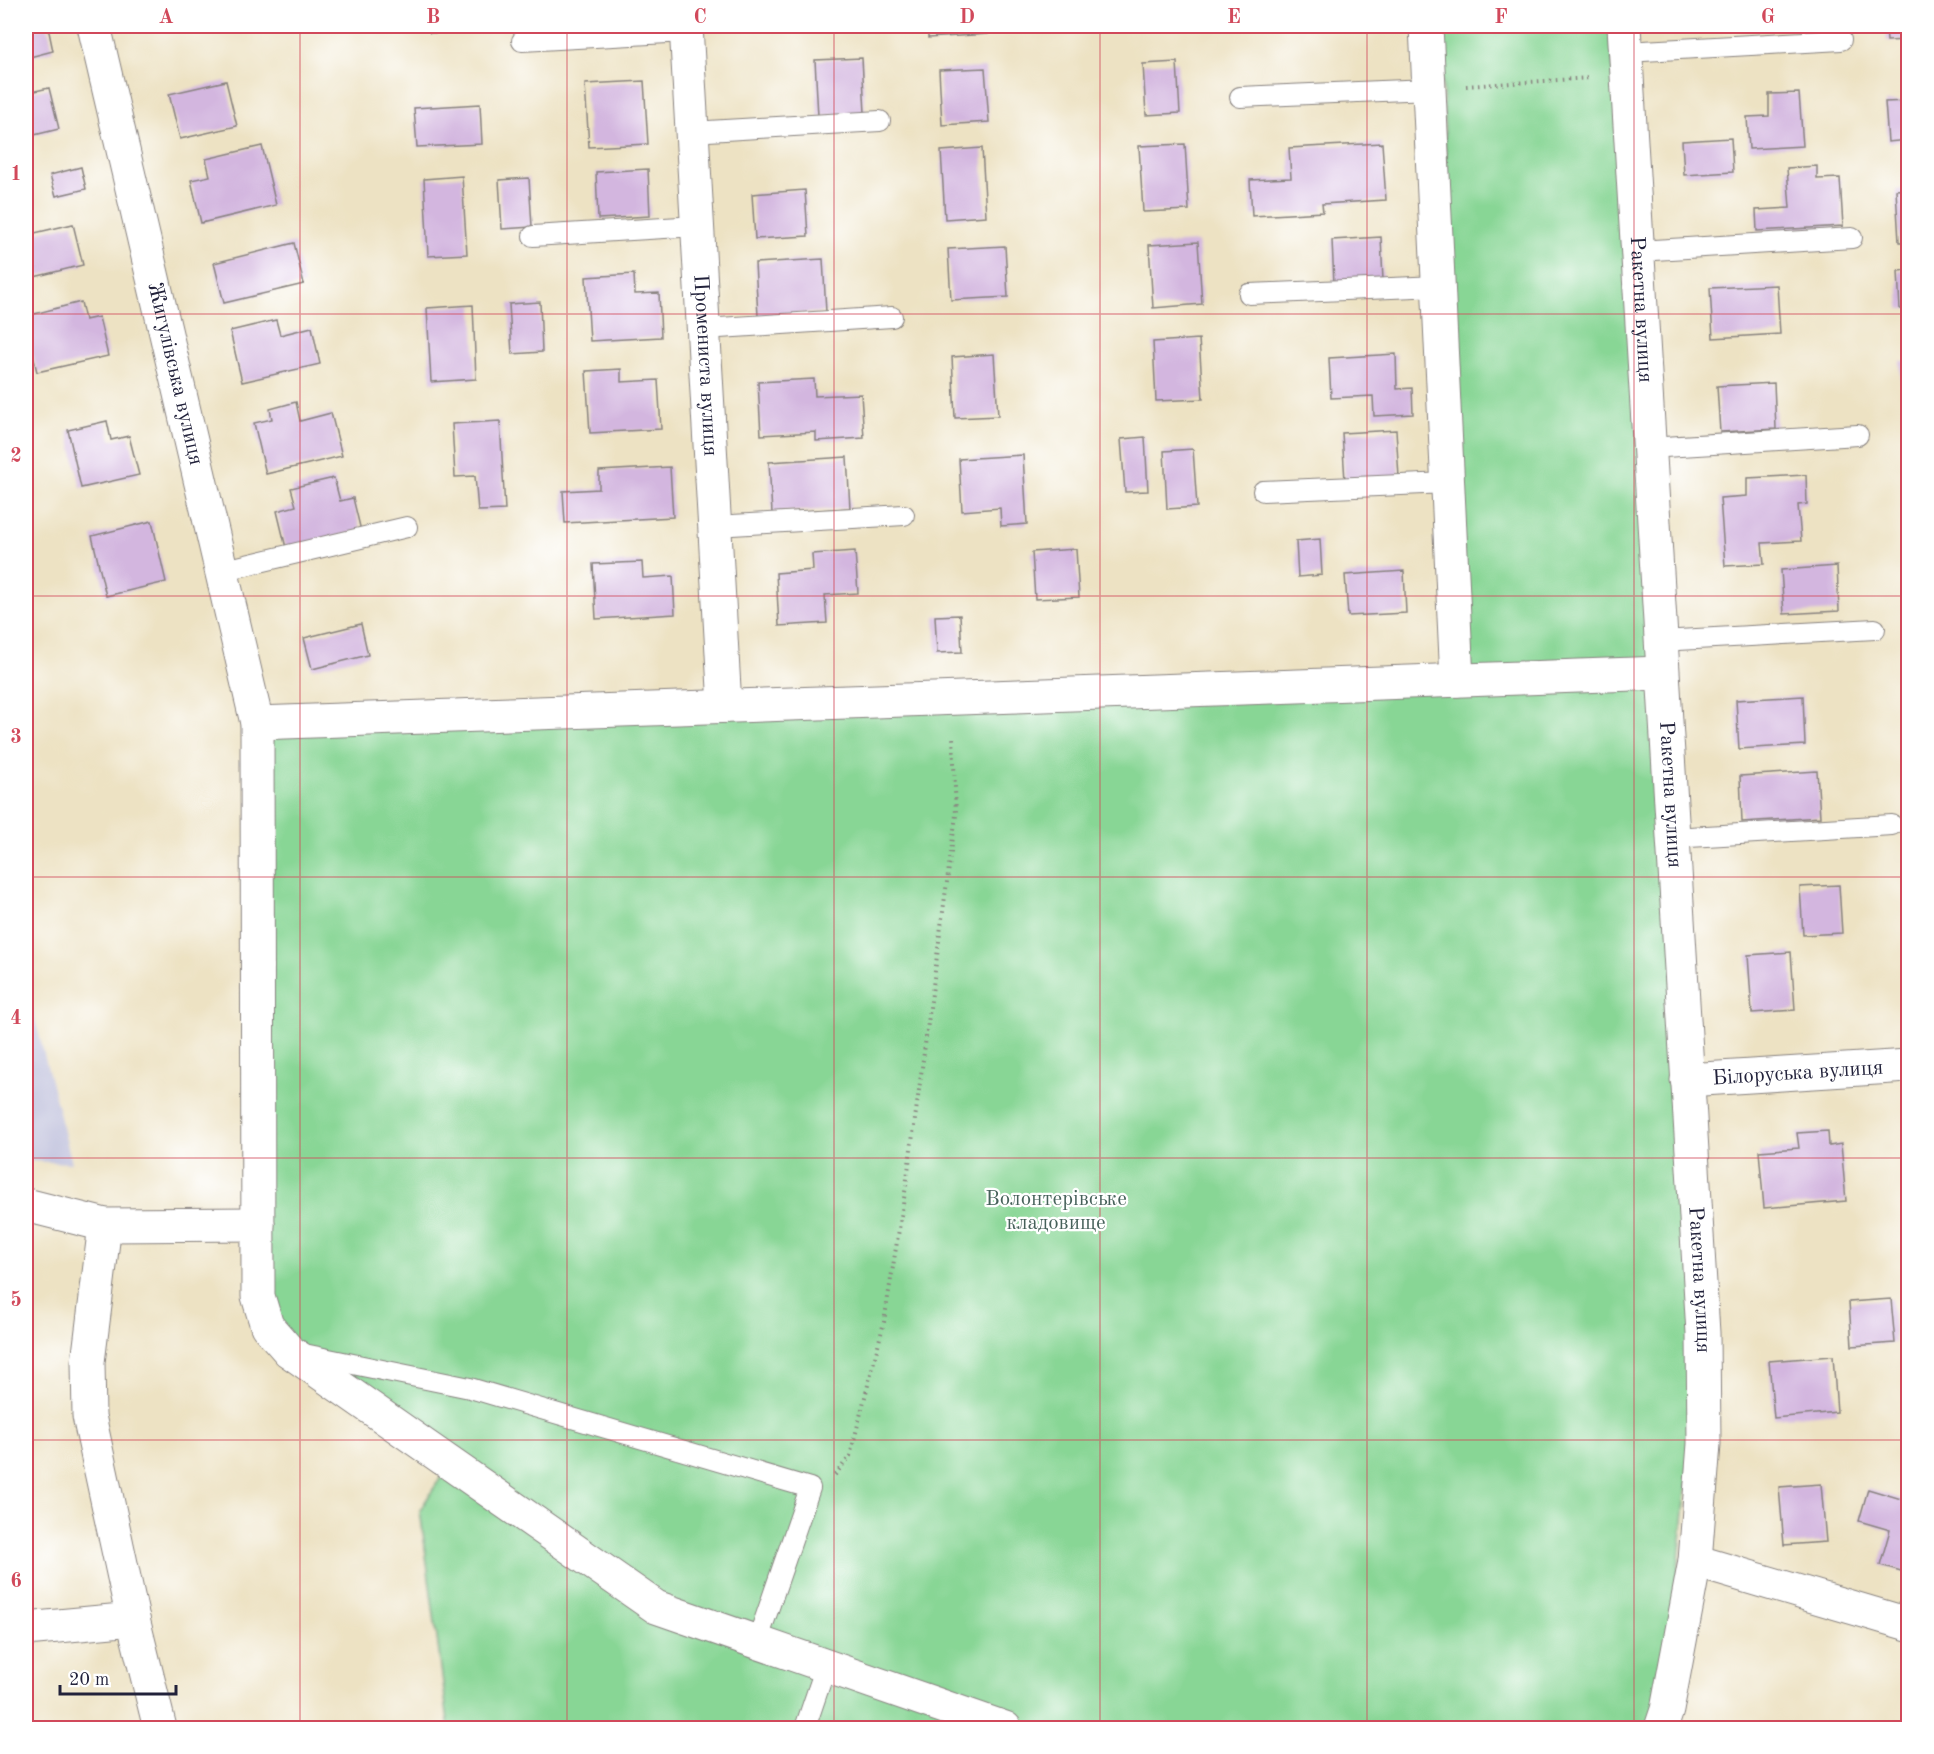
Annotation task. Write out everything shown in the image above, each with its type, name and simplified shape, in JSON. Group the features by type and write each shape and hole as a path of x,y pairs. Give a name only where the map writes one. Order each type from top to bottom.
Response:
{"street":[{"name":"Жигулівська вулиця","path":"94,26 257,723 258,1296 267,1326 289,1351 656,1607 1005,1728"},
{"path":"1426,26 1457,680"},
{"name":"Промениста вулиця","path":"686,28 725,706"},
{"name":"Ракетна вулиця","path":"1625,51 1703,1333 1704,1444 1695,1562 1667,1710 1661,1728"},
{"path":"257,723 1457,680 1661,657"},
{"name":"Білоруська вулиця","path":"1687,1080 1908,1066"},
{"path":"26,1205 105,1225 258,1224"},
{"path":"105,1225 88,1362 89,1416 133,1620 160,1728"},
{"path":"1695,1562 1908,1624"},
{"path":"26,1629 133,1620"}],"lane":[{"path":"522,41 686,28"},
{"path":"1625,51 1841,40"},
{"path":"1240,98 1429,89"},
{"path":"691,132 880,122"},
{"path":"533,236 697,226"},
{"path":"1637,251 1852,238"},
{"path":"1249,294 1438,286"},
{"path":"703,328 892,318"},
{"path":"1648,448 1858,435"},
{"path":"1263,491 1447,483"},
{"path":"715,526 904,515"},
{"path":"222,571 407,527"},
{"path":"1661,657 1875,629"},
{"path":"1672,838 1892,825"},
{"path":"289,1351 470,1388 810,1488 757,1642"},
{"path":"805,1728 826,1666"}],"path":[{"path":"1429,89 1625,51"},
{"path":"810,1488 834,1476 850,1456 884,1322 906,1186 956,815 951,698"}],"shaded area":[{"path":"26,984 72,1163 26,1161"}],"green space":[{"name":"Волонтерівське кладовище","path":"1440,26 1610,26 1703,1333 1661,1728 449,1728 420,1510 450,1463 267,1326 257,723 1469,679"}],"building":[{"path":"430,26 476,26 476,31 430,33"},
{"path":"576,26 642,26 576,31"},
{"path":"928,26 987,26 988,34 928,38"},
{"path":"1886,26 1908,26 1908,40 1887,41"},
{"path":"48,27 53,51 26,58 26,32"},
{"path":"862,58 865,113 818,116 815,60"},
{"path":"1177,62 1180,113 1146,115 1143,64"},
{"path":"985,68 989,122 942,125 939,70"},
{"path":"226,81 237,126 180,139 169,94"},
{"path":"644,81 648,144 589,147 585,84"},
{"path":"49,88 59,129 26,137 26,93"},
{"path":"1799,93 1803,146 1749,149 1747,117 1769,116 1769,94"},
{"path":"1908,101 1908,140 1888,142 1885,102"},
{"path":"480,104 482,144 417,147 414,108"},
{"path":"1731,138 1733,172 1684,175 1682,141"},
{"path":"1382,143 1386,200 1322,204 1323,212 1252,216 1250,180 1291,178 1289,148"},
{"path":"1185,144 1189,210 1143,212 1139,146"},
{"path":"262,146 276,205 201,223 191,180 210,176 206,159"},
{"path":"982,148 986,216 945,219 941,151"},
{"path":"1817,166 1817,179 1840,178 1843,226 1757,231 1756,210 1790,208 1787,168"},
{"path":"81,167 86,189 56,196 50,175"},
{"path":"648,169 650,216 598,219 596,172"},
{"path":"462,176 467,254 428,256 424,179"},
{"path":"529,178 532,227 502,229 499,180"},
{"path":"1908,189 1908,242 1899,242 1896,190"},
{"path":"805,190 808,236 755,239 752,194"},
{"path":"73,224 83,265 26,279 26,235"},
{"path":"1381,237 1383,281 1334,284 1332,240"},
{"path":"1198,242 1202,304 1153,308 1149,245"},
{"path":"294,243 304,284 224,303 214,263"},
{"path":"1005,246 1008,297 951,300 948,249"},
{"path":"823,259 826,312 758,316 755,263"},
{"path":"1908,270 1908,309 1900,309 1898,271"},
{"path":"634,274 635,294 659,293 661,337 590,341 586,277"},
{"path":"1777,285 1780,334 1713,338 1710,288"},
{"path":"81,302 85,320 99,317 108,356 37,372 29,338 26,339 26,316"},
{"path":"540,302 542,352 512,354 509,304"},
{"path":"473,305 476,379 431,382 427,308"},
{"path":"276,320 280,335 312,327 320,364 242,382 230,331"},
{"path":"1199,339 1203,399 1156,401 1153,342"},
{"path":"994,354 998,416 955,418 952,357"},
{"path":"1396,354 1397,389 1412,388 1413,414 1374,416 1373,396 1331,398 1329,358"},
{"path":"1900,361 1908,361 1908,434 1905,434"},
{"path":"621,369 621,382 658,380 661,429 590,433 586,371"},
{"path":"814,379 815,396 861,394 864,438 816,441 816,432 761,435 758,382"},
{"path":"1774,383 1776,429 1720,432 1717,386"},
{"path":"296,402 300,421 331,413 342,456 266,474 254,423 272,419 270,409"},
{"path":"107,421 111,440 129,436 139,475 81,488 68,430"},
{"path":"500,421 505,510 478,511 475,476 455,477 452,424"},
{"path":"1396,430 1399,477 1345,481 1342,433"},
{"path":"1145,437 1148,491 1125,492 1121,439"},
{"path":"1193,449 1197,507 1167,509 1164,451"},
{"path":"1023,455 1027,524 1001,526 1000,508 962,511 959,459"},
{"path":"847,457 850,508 772,513 769,462"},
{"path":"670,467 673,517 565,523 563,491 599,489 599,471"},
{"path":"1806,475 1807,504 1798,505 1801,541 1762,543 1764,564 1725,566 1720,498 1747,496 1747,478"},
{"path":"334,478 340,501 353,498 361,531 286,548 277,511 296,506 291,488"},
{"path":"152,521 166,582 106,596 92,536"},
{"path":"1320,539 1322,575 1298,577 1296,541"},
{"path":"1076,549 1079,597 1035,599 1032,552"},
{"path":"855,551 858,593 825,595 827,623 779,626 776,573 813,570 812,554"},
{"path":"642,562 643,578 673,576 675,614 596,619 593,564"},
{"path":"1837,566 1839,611 1784,614 1781,570"},
{"path":"1404,571 1406,613 1348,616 1345,575"},
{"path":"960,615 962,652 937,653 935,616"},
{"path":"361,624 368,655 312,669 304,638"},
{"path":"1803,696 1805,745 1739,749 1736,700"},
{"path":"1817,771 1820,817 1742,822 1740,776"},
{"path":"1839,885 1842,933 1803,935 1800,887"},
{"path":"1791,952 1795,1010 1752,1013 1748,955"},
{"path":"1828,1131 1829,1146 1841,1144 1846,1201 1764,1208 1759,1151 1799,1148 1797,1133"},
{"path":"1891,1299 1895,1343 1852,1346 1849,1302"},
{"path":"1833,1356 1837,1412 1774,1418 1769,1361"},
{"path":"1821,1484 1826,1542 1784,1545 1779,1487"},
{"path":"1868,1489 1908,1501 1908,1573 1880,1565 1890,1530 1859,1521"}]}
